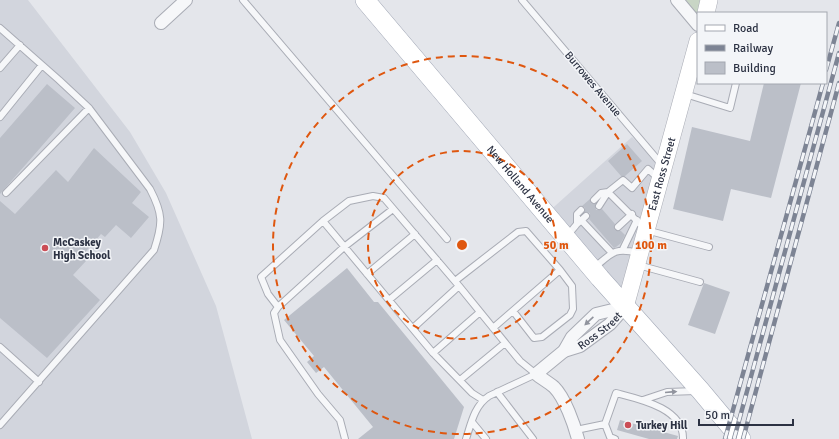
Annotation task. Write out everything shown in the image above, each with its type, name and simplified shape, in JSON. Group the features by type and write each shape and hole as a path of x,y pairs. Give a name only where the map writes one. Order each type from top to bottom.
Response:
{"main road":[{"name":"New Holland Avenue","path":"366,0 577,224 593,270 700,390 741,439"}],"street":[{"path":"161,23 186,0"},
{"path":"677,0 697,23"},
{"path":"706,12 709,0"},
{"name":"East Ross Street","path":"625,307 633,256 642,225 662,174 697,45"},
{"name":"Ross Street","path":"536,374 564,351 572,337 596,314 625,307"},
{"name":"Ross Street","path":"564,351 580,346 610,324 625,307"},
{"path":"536,374 557,392 572,419 577,435"}],"lane":[{"path":"243,0 447,239"},
{"name":"Burrowes Avenue","path":"522,0 662,174"},
{"path":"0,28 89,108 150,189 158,204 161,214 160,233 154,250 0,425"},
{"path":"0,68 20,45"},
{"path":"0,117 42,65"},
{"path":"684,94 730,108 736,84"},
{"path":"6,193 89,108"},
{"path":"599,206 608,192 623,180 632,188 648,169 662,174"},
{"path":"594,200 601,193 608,192"},
{"path":"608,192 642,225 710,247"},
{"path":"278,307 268,294 261,277 323,221 349,201 374,196 384,198 505,343 525,366 536,374 483,400 478,406 466,439"},
{"path":"345,439 340,420 318,394 280,340 274,313 278,307 344,247 393,209"},
{"path":"581,210 577,214 577,224 604,241 612,253 633,256 700,282"},
{"path":"618,227 632,214"},
{"path":"323,221 433,353 472,393 483,400"},
{"path":"413,328 457,284 518,232 526,231 572,286 573,309 570,315 542,337 534,338 513,311"},
{"path":"367,274 415,234"},
{"path":"593,270 612,253"},
{"path":"389,300 436,260"},
{"path":"493,328 560,270"},
{"path":"433,353 480,312"},
{"path":"460,380 505,343"},
{"path":"1,349 39,382"},
{"path":"643,400 667,392 700,390"},
{"path":"497,392 533,439"},
{"path":"615,439 610,438 605,424 616,393 643,400 673,416 680,423 683,439"},
{"path":"472,422 486,439"},
{"path":"577,435 605,424"}],"shaded area":[{"path":"0,0 28,0 130,132 166,193 216,306 252,439 0,439"},
{"path":"632,137 663,167 625,307 546,214"}],"green space":[{"path":"677,0 709,0 704,12 697,12 697,24"}],"building":[{"path":"47,84 75,108 0,194 0,138"},
{"path":"764,84 801,84 771,198 731,189 723,221 673,209 692,127 750,141"},
{"path":"627,144 642,161 625,176 621,176 608,161"},
{"name":"McCaskey High School","path":"94,148 141,192 132,203 149,217 131,238 116,225 105,237 101,234 81,257 86,261 73,275 100,300 47,358 0,318 0,201 15,214 56,170 68,182"},
{"path":"590,199 591,203 595,204 596,210 602,209 615,224 615,230 621,231 625,235 621,243 616,247 614,248 589,219 590,213 585,212 585,208 582,206"},
{"path":"347,268 374,302 378,302 464,407 454,439 358,439 373,427 324,367 316,373 307,362 314,356 284,320"},
{"path":"704,283 730,292 715,334 688,325"},
{"name":"Turkey Hill","path":"620,420 678,436 677,439 649,439 617,430"}],"railway":[{"path":"827,66 839,23"},
{"path":"734,439 839,53"},
{"path":"743,439 839,83"},
{"path":"725,439 823,84"}],"place":[{"name":"McCaskey High School","path":"45,248"},
{"name":"Turkey Hill","path":"628,425"}]}
